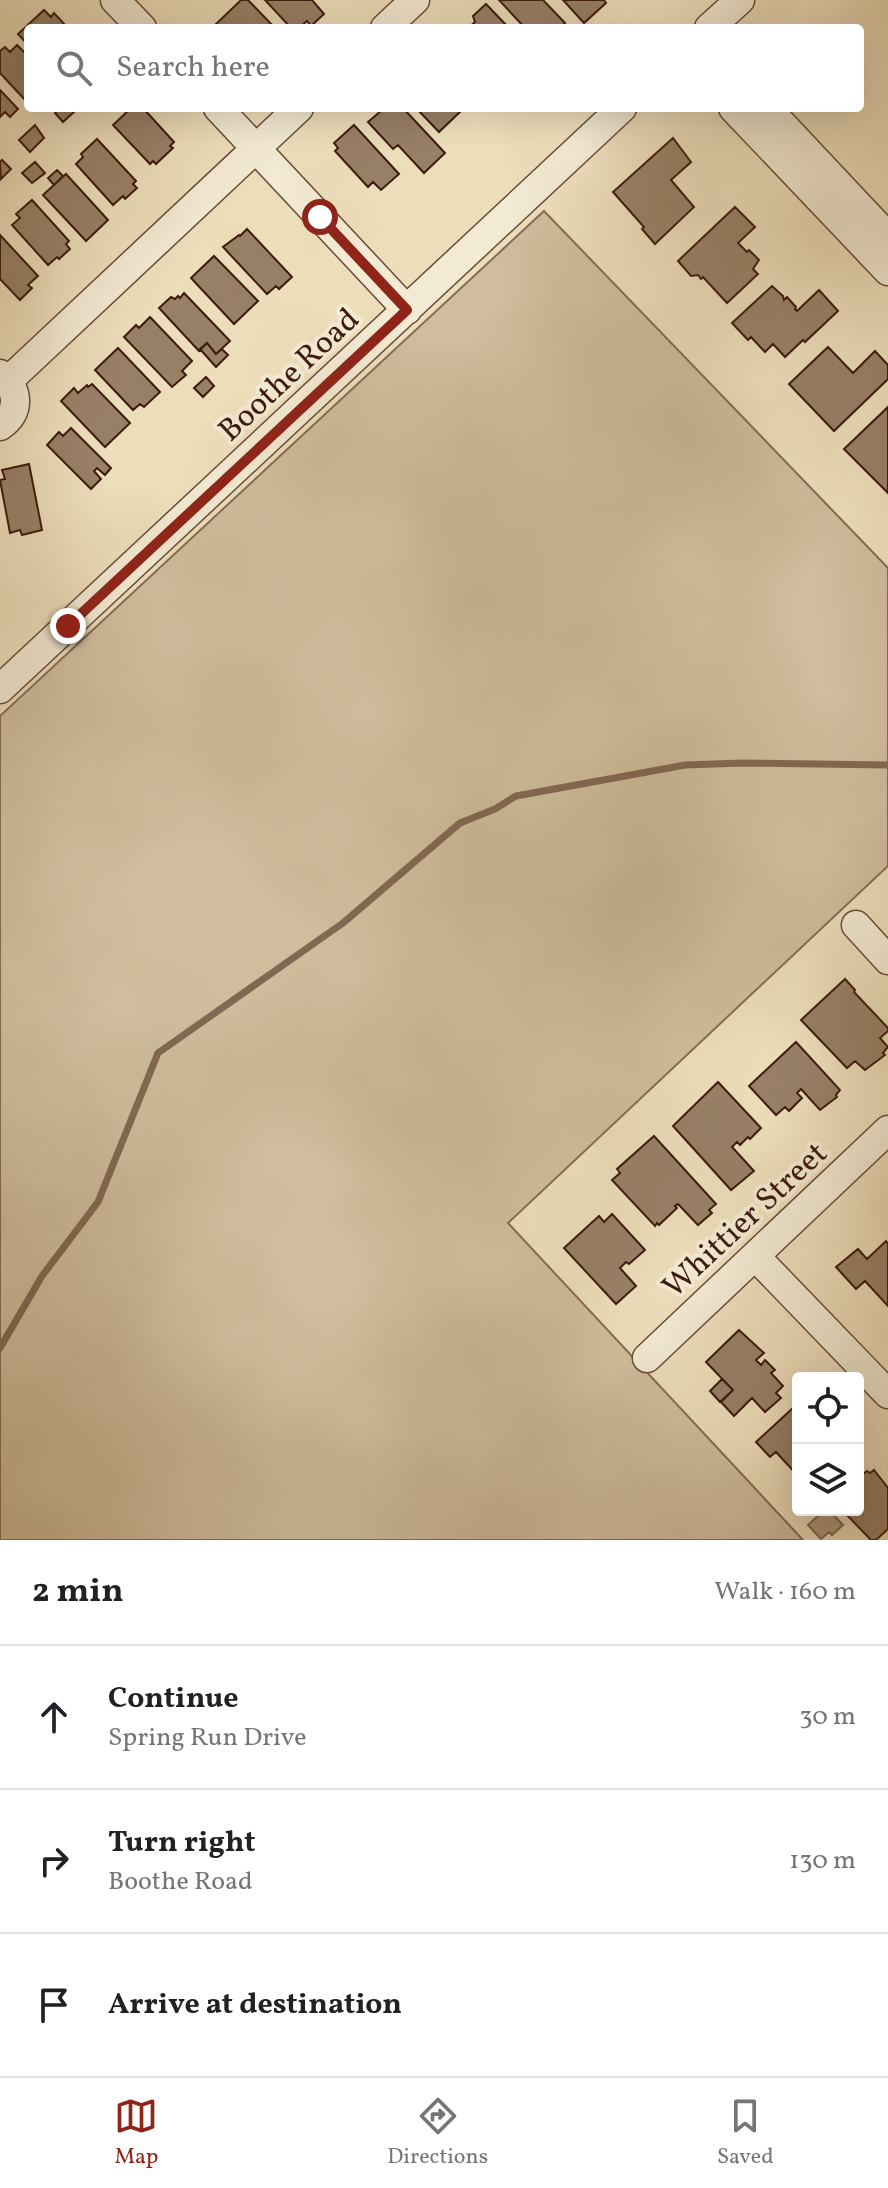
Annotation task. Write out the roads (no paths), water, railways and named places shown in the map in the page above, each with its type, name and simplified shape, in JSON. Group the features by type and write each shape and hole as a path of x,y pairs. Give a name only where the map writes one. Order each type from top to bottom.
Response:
{"street":[{"path":"115,0 138,24"},
{"path":"389,24 415,0"},
{"path":"713,24 740,0"},
{"path":"222,112 407,310"},
{"path":"0,426 11,417 16,398 4,378 295,112"},
{"name":"Boothe Road","path":"0,689 618,112"},
{"path":"737,112 888,271"},
{"path":"771,112 888,237"},
{"path":"856,925 888,960"},
{"name":"Whittier Street","path":"647,1358 888,1130"},
{"path":"755,1256 888,1394"}],"waterway":[{"path":"0,1348 42,1276 98,1202 158,1053 343,923 460,823 495,809 516,796 685,765 888,765"}]}
